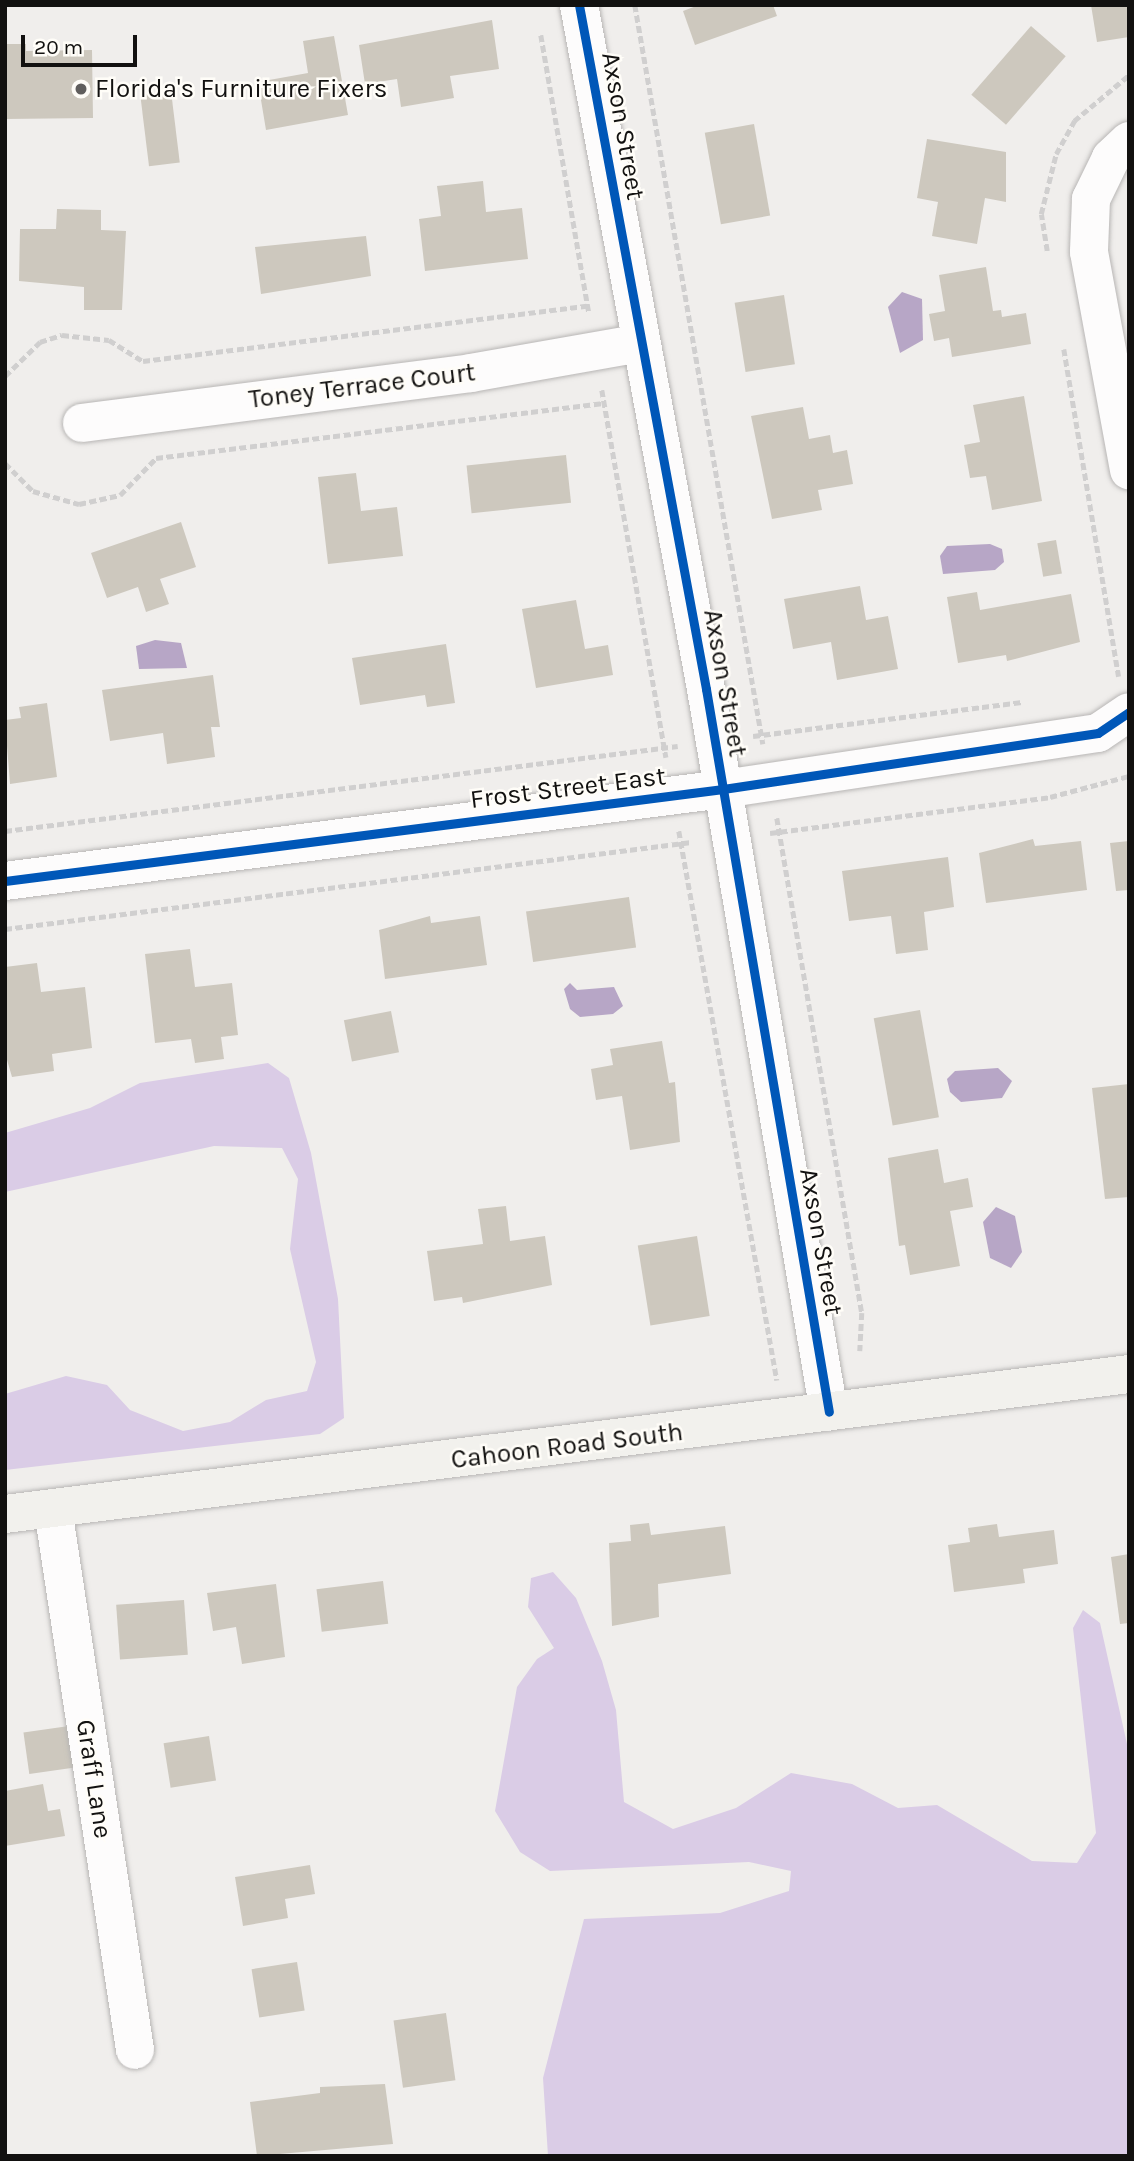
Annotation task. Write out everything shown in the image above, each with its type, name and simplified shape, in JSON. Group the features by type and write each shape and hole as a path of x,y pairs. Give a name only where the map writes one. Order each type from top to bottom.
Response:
{"main road":[{"name":"Cahoon Road South","path":"5,1514 1129,1374"}],"street":[{"name":"Axson Street","path":"579,5 715,741 829,1412"},
{"path":"1129,141 1111,158 1091,199 1089,252 1129,470"},
{"name":"Toney Terrace Court","path":"82,423 640,343"},
{"name":"Frost Street East","path":"5,881 770,783 1098,733 1125,701"},
{"name":"Graff Lane","path":"53,1509 135,2050"}],"path":[{"path":"635,5 862,1313 859,1358"},
{"path":"540,29 776,1380 822,1374"},
{"path":"1049,263 1041,214 1056,153 1074,121 1129,75"},
{"path":"5,376 40,342 62,335 109,340 144,361 587,306"},
{"path":"1063,345 1125,701"},
{"path":"5,463 33,491 79,505 120,495 156,458 604,403"},
{"path":"5,831 1026,701"},
{"path":"5,929 1050,797 1129,776"}],"shaded area":[{"path":"902,292 922,299 923,340 900,353 888,307"},
{"path":"990,544 1002,549 1004,562 995,570 943,574 940,556 947,546"},
{"path":"155,640 181,643 187,668 139,669 136,646"},
{"path":"570,983 577,990 614,987 623,1006 613,1014 580,1017 570,1009 564,989"},
{"path":"268,1063 289,1078 311,1153 338,1299 344,1418 320,1434 5,1470 5,1394 66,1376 107,1385 130,1410 183,1431 230,1422 266,1400 307,1391 316,1362 290,1249 298,1179 282,1148 214,1146 5,1192 5,1133 90,1108 140,1083"},
{"path":"998,1068 1012,1081 1002,1098 961,1102 950,1092 947,1079 955,1071"},
{"path":"996,1207 1015,1216 1022,1252 1011,1268 990,1258 983,1222"},
{"path":"553,1572 576,1598 602,1661 616,1710 624,1802 673,1829 736,1808 791,1773 852,1784 898,1808 937,1805 1032,1861 1077,1863 1096,1833 1073,1628 1083,1610 1100,1623 1129,1753 1129,2156 548,2156 543,2078 584,1919 720,1913 789,1891 791,1871 749,1862 550,1871 520,1852 495,1811 517,1687 537,1659 554,1648 528,1607 531,1578"}],"building":[{"path":"699,5 773,5 777,16 695,45 683,11"},
{"path":"1091,5 1129,5 1129,37 1097,42"},
{"path":"492,20 499,69 450,76 454,98 401,107 397,79 365,84 359,45"},
{"path":"1031,26 1066,56 1006,125 971,95"},
{"path":"334,36 348,115 266,130 258,82 308,73 303,41"},
{"path":"5,44 26,44 26,51 92,50 93,118 5,119"},
{"path":"171,91 180,162 149,166 140,95"},
{"path":"754,124 770,216 721,224 705,133"},
{"path":"927,139 1006,152 1006,202 985,198 977,244 932,236 938,202 917,198"},
{"path":"483,181 486,212 522,208 528,259 425,271 419,219 441,216 437,186"},
{"path":"57,209 101,210 101,230 126,231 122,310 84,310 84,287 19,281 20,229 56,229"},
{"path":"366,236 371,276 261,294 255,247"},
{"path":"986,267 993,311 1001,310 1002,317 1026,313 1031,344 952,357 949,338 934,341 929,314 945,311 939,275"},
{"path":"784,295 795,364 746,372 735,303"},
{"path":"1024,396 1042,501 992,510 986,476 970,478 964,445 980,442 973,405"},
{"path":"803,407 809,439 830,435 833,453 847,450 853,484 818,490 822,510 772,519 751,416"},
{"path":"566,455 571,503 472,513 467,465"},
{"path":"356,473 361,511 397,507 403,556 328,564 318,477"},
{"path":"181,522 196,567 160,579 169,604 146,612 138,587 107,598 91,553"},
{"path":"1056,540 1062,573 1043,577 1037,543"},
{"path":"860,586 866,620 888,616 898,669 837,680 831,642 793,649 784,599"},
{"path":"977,592 980,610 1071,594 1080,642 1007,661 1006,655 958,663 947,597"},
{"path":"576,600 585,649 608,645 613,675 536,688 522,609"},
{"path":"446,644 455,703 427,707 425,695 360,705 352,658"},
{"path":"213,675 220,727 211,727 215,757 167,764 163,733 110,741 102,690"},
{"path":"47,703 57,777 10,784 5,720 21,718 19,707"},
{"path":"1033,839 1035,846 1081,841 1087,890 986,903 979,853"},
{"path":"1129,841 1129,890 1116,891 1110,843"},
{"path":"948,857 954,907 924,912 928,950 896,954 891,916 849,921 842,871"},
{"path":"629,897 636,948 533,962 526,911"},
{"path":"430,916 431,923 480,916 487,965 385,979 379,930"},
{"path":"190,949 195,987 232,983 238,1035 221,1037 224,1059 195,1063 191,1039 155,1043 145,954"},
{"path":"37,963 41,992 85,987 92,1048 52,1054 54,1071 12,1077 5,1053 5,967"},
{"path":"920,1010 939,1117 893,1126 874,1018"},
{"path":"391,1011 399,1052 352,1061 344,1020"},
{"path":"662,1041 669,1083 675,1082 680,1142 630,1150 622,1096 596,1100 591,1069 613,1065 610,1049"},
{"path":"1129,1084 1129,1197 1105,1199 1092,1088"},
{"path":"938,1149 944,1183 968,1178 973,1207 950,1211 960,1266 910,1275 905,1245 899,1246 888,1158"},
{"path":"506,1206 510,1241 545,1236 552,1285 463,1303 462,1297 434,1301 427,1251 483,1244 478,1209"},
{"path":"697,1236 710,1316 650,1325 638,1245"},
{"path":"649,1523 651,1535 725,1526 731,1574 658,1584 659,1617 612,1626 609,1543 631,1541 630,1525"},
{"path":"997,1524 999,1537 1054,1530 1058,1564 1023,1569 1025,1583 954,1592 948,1545 970,1542 968,1528"},
{"path":"1129,1554 1129,1623 1120,1624 1111,1557"},
{"path":"383,1581 388,1624 322,1632 316,1589"},
{"path":"276,1584 285,1657 242,1664 236,1627 213,1631 207,1593"},
{"path":"184,1600 188,1655 120,1660 116,1605"},
{"path":"69,1726 75,1768 29,1774 23,1732"},
{"path":"209,1736 216,1780 171,1788 164,1743"},
{"path":"43,1784 48,1811 60,1809 65,1836 5,1846 5,1791"},
{"path":"310,1865 315,1894 285,1899 288,1918 243,1926 235,1877"},
{"path":"297,1962 305,2010 259,2018 252,1969"},
{"path":"446,2013 455,2080 403,2088 394,2020"},
{"path":"385,2084 393,2144 257,2156 250,2102 320,2093 320,2087"}],"cycle path":[{"path":"579,5 706,689 829,1412"},
{"path":"5,881 723,789 1098,733 1129,712"}],"place":[{"name":"Florida's Furniture Fixers","path":"81,89"}]}
